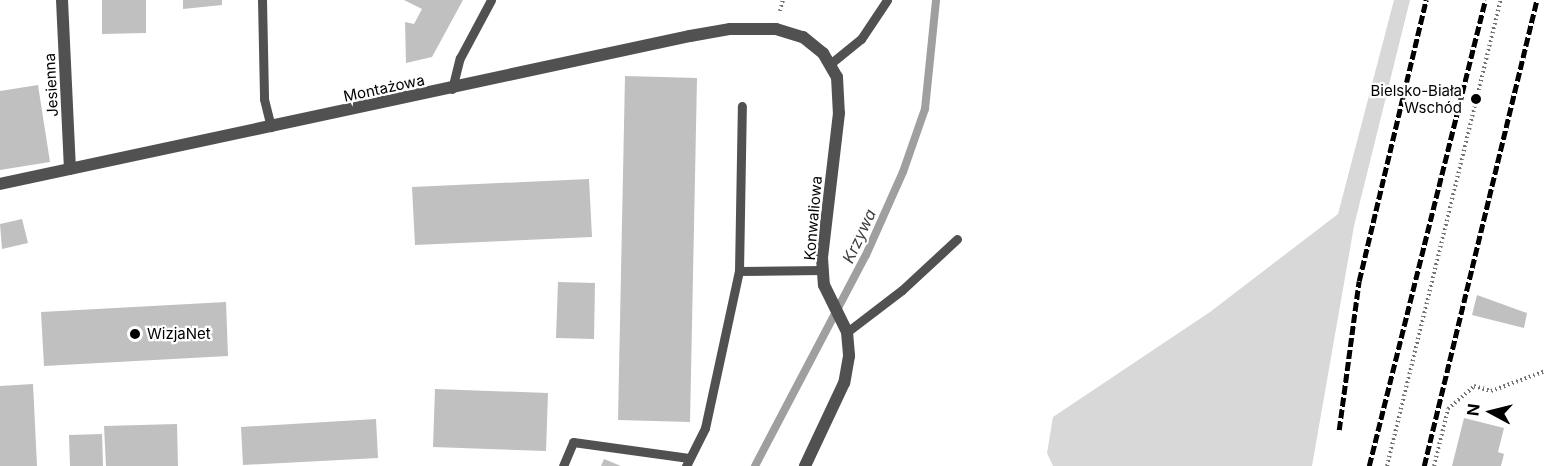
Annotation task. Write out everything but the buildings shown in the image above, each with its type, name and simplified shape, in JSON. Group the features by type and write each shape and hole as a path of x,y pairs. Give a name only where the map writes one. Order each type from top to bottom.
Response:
{"street":[{"name":"Jesienna","path":"62,0 70,169"},
{"name":"Montażowa","path":"0,184 452,89 690,36 730,29 776,29"},
{"name":"Konwaliowa","path":"776,29 803,37 823,53 837,77 839,113 823,270 824,285 847,332 849,356 844,383 805,466"}],"lane":[{"path":"262,0 264,99 271,127"},
{"path":"452,89 460,58 491,0"},
{"path":"830,64 861,39 887,0"},
{"path":"563,466 573,442 688,462 705,428 739,271 742,106"},
{"path":"847,332 902,290 957,239"},
{"path":"739,271 823,270"}],"path":[{"path":"1387,466 1501,0"},
{"path":"1434,466 1448,410 1474,386 1491,391 1545,371"}],"shaded area":[{"path":"1394,0 1410,0 1354,226 1312,466 1053,466 1047,453 1053,417 1210,312 1338,214"}],"waterway":[{"name":"Krzywa","path":"755,466 866,255 903,172 925,109 936,0"}],"railway":[{"path":"1339,430 1359,281 1426,0"},
{"path":"1369,466 1485,0"},
{"path":"1424,466 1537,0"}],"place":[{"name":"Bielsko-Biała Wschód","path":"1476,99"},
{"name":"WizjaNet","path":"135,334"}]}
